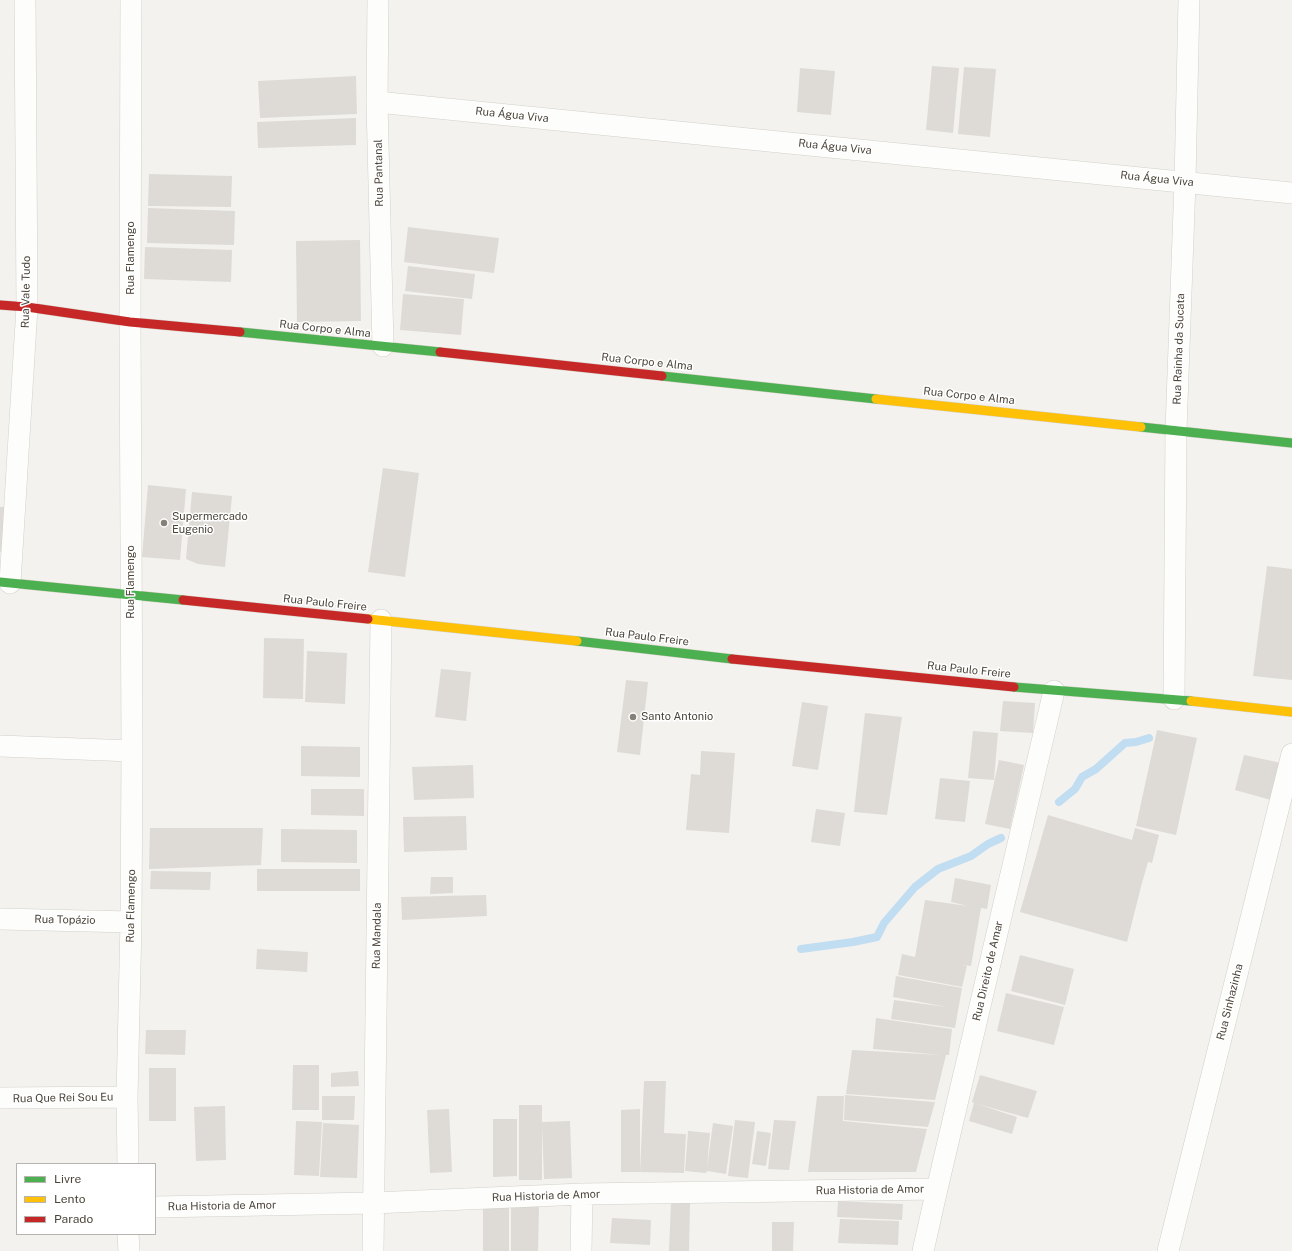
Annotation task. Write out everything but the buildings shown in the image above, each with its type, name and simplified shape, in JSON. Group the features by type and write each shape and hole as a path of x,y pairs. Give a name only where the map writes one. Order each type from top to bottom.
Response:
{"street":[{"name":"Rua Vale Tudo","path":"5,583 28,308 25,0"},
{"name":"Rua Flamengo","path":"128,1163 127,1097 131,922 132,751 130,322 131,0"},
{"name":"Rua Pantanal","path":"378,0 377,102 383,346"},
{"name":"Rua Rainha da Sucata","path":"1174,699 1176,430 1185,182 1189,0"},
{"name":"Rua Água Viva","path":"377,102 1292,193"},
{"name":"Rua Corpo e Alma","path":"0,305 130,322 383,346 1292,443"},
{"name":"Rua Paulo Freire","path":"5,583 498,632 714,657 1054,691 1174,699 1292,712"},
{"name":"Rua Mandala","path":"373,1251 381,620"},
{"name":"Rua Direito de Amar","path":"923,1251 936,1189 1054,691"},
{"path":"0,746 132,751"},
{"name":"Rua Sinhazinha","path":"1168,1251 1292,754"},
{"name":"Rua Topázio","path":"0,919 131,922"},
{"name":"Rua Que Rei Sou Eu","path":"0,1098 127,1097"},
{"name":"Rua Historia de Amor","path":"156,1207 373,1202 582,1194 936,1189"},
{"path":"581,1251 582,1194"},
{"path":"128,1235 129,1251"}],"waterway":[{"path":"1059,802 1075,789 1082,777 1096,769 1125,743 1136,742 1149,738"},
{"path":"801,949 877,937 884,923 915,887 938,869 971,856 988,844 1001,838"}],"traffic: fast":[{"path":"240,332 440,352"},
{"path":"662,376 876,399"},
{"path":"1141,427 1292,443"},
{"path":"0,582 183,600"},
{"path":"577,641 732,659"},
{"path":"1014,687 1191,701"}],"traffic: slow":[{"path":"876,399 1141,427"},
{"path":"368,619 577,641"},
{"path":"1191,701 1292,712"}],"traffic: jam":[{"path":"0,305 27,307 130,322 240,332"},
{"path":"440,352 662,376"},
{"path":"183,600 368,619"},
{"path":"732,659 1014,687"}],"place":[{"name":"Supermercado Eugenio","path":"164,523"},
{"name":"Santo Antonio","path":"633,717"}]}
